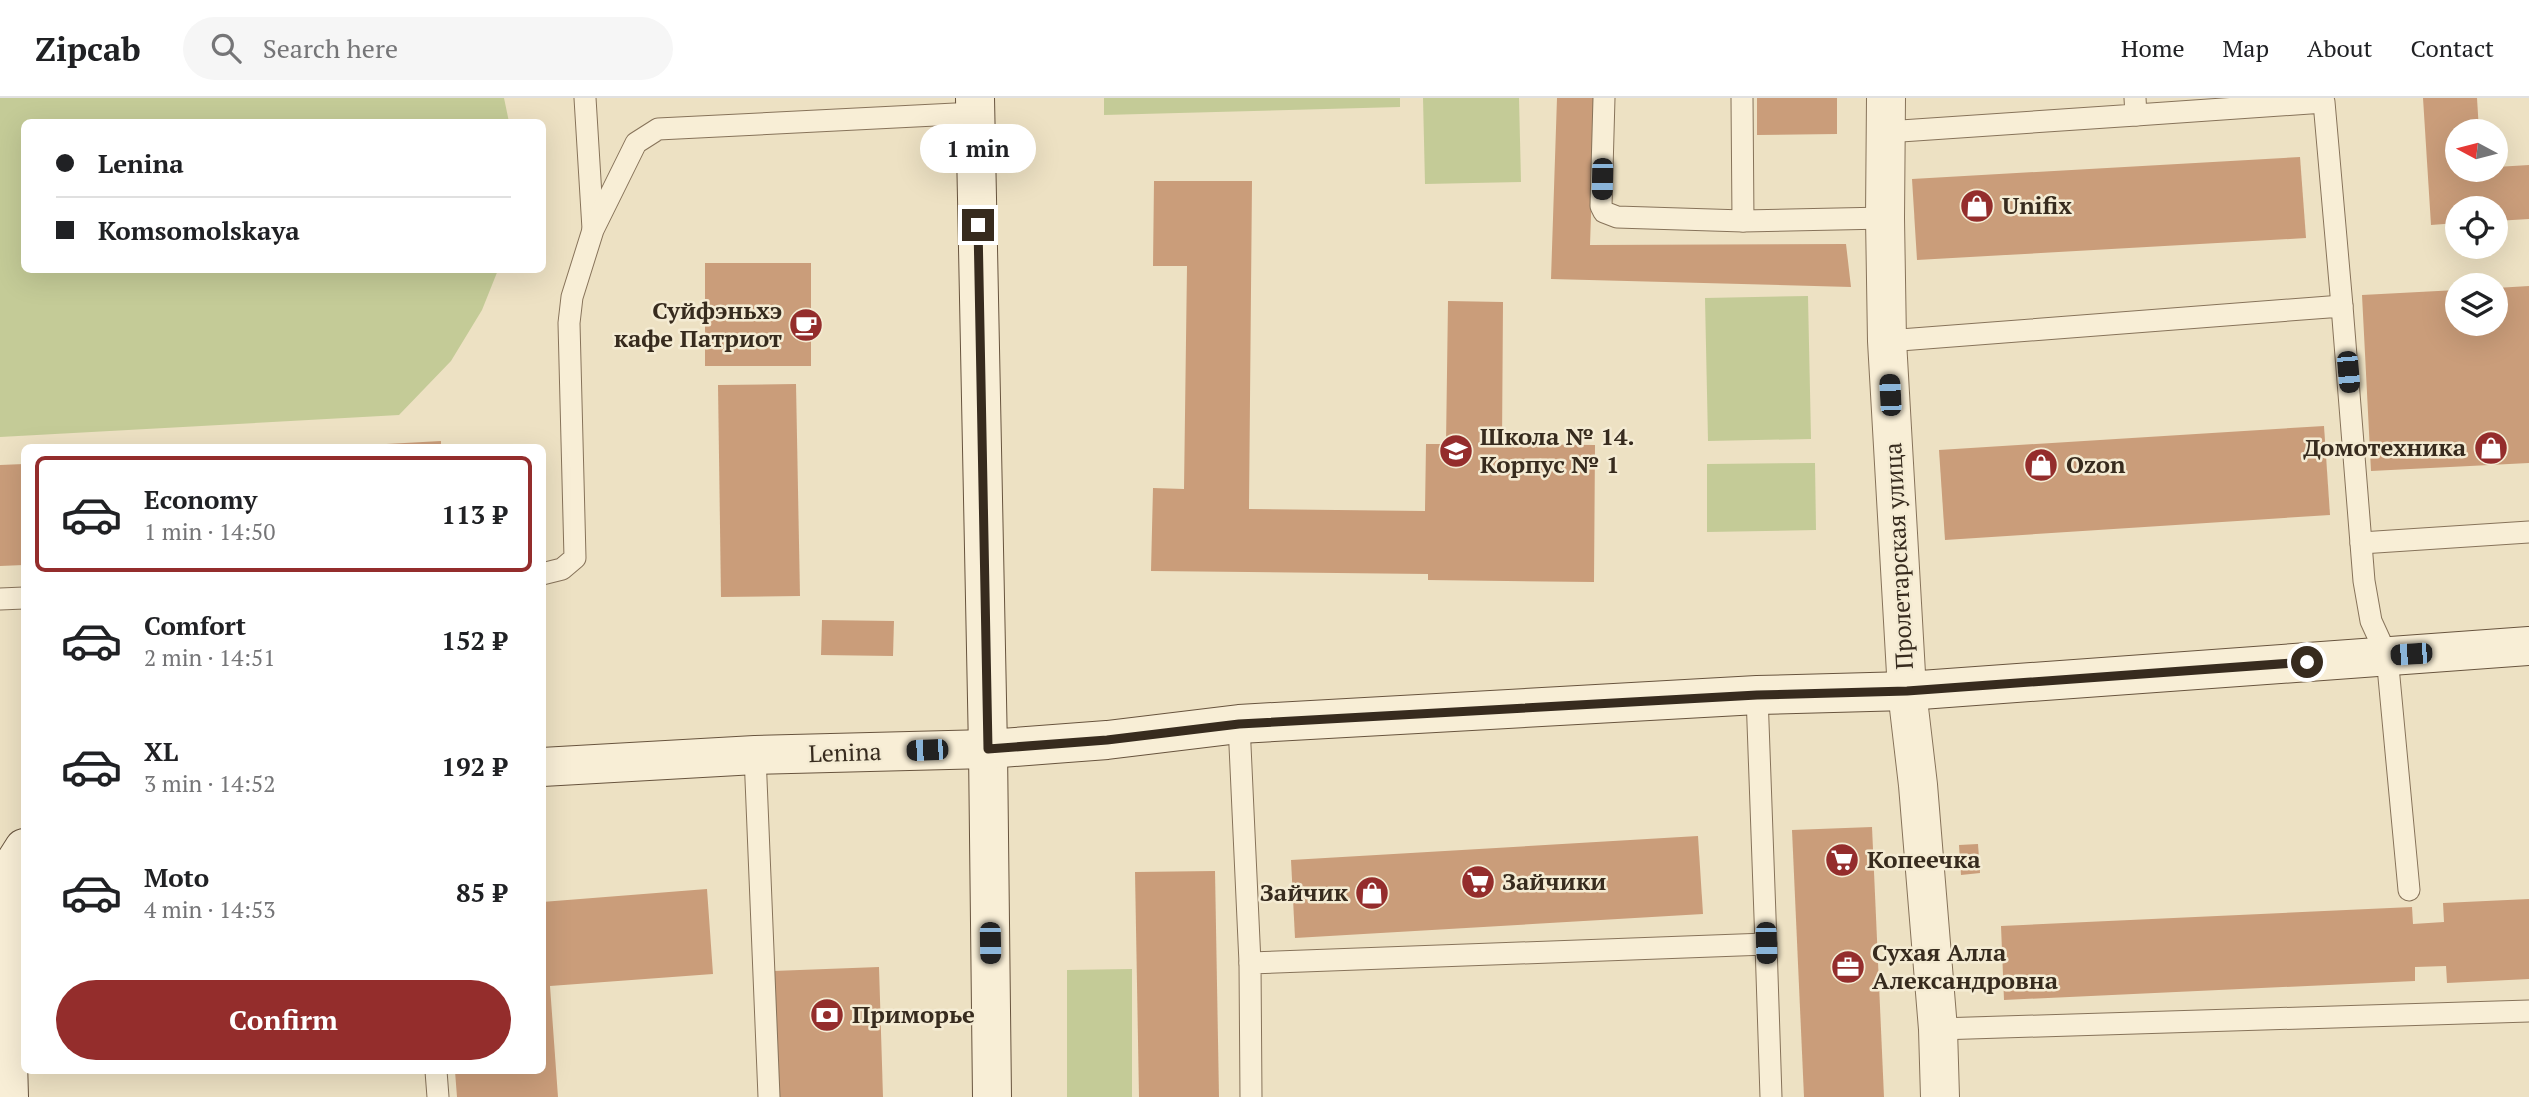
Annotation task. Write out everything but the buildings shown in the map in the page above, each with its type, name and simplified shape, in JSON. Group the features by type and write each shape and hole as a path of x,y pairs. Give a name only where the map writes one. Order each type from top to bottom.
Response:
{"main road":[{"path":"975,106 992,1097"},
{"name":"Пролетарская улица","path":"1886,119 1887,341 1907,691 1918,785 1938,1029 1940,1097"},
{"name":"Lenina","path":"546,767 755,755 988,749 1107,740 1239,724 1757,695 1907,691 2529,646"},
{"path":"9,1097 3,881 21,853"}],"lane":[{"path":"585,98 593,230"},
{"path":"1604,98 1601,206 1604,212 1617,217 1744,221 1885,218"},
{"path":"1742,98 1744,221"},
{"path":"1886,119 2136,106 2324,102 2364,581 2371,621 2387,656 2409,890"},
{"path":"546,573 562,569 575,558 569,323 572,297 593,230 636,143 658,129 879,107 975,106"},
{"path":"1887,341 2342,306"},
{"path":"2361,544 2529,532"},
{"path":"0,599 21,598"},
{"path":"1757,695 1771,1097"},
{"path":"1239,724 1250,963 1251,1097"},
{"path":"755,755 769,1097"},
{"path":"1250,963 1766,943"},
{"path":"1938,1029 2529,1012"},
{"path":"436,1074 438,1097"}],"green space":[{"path":"0,98 504,98 508,119 21,119 21,273 497,273 482,310 451,361 399,415 0,437"},
{"path":"1104,98 1400,98 1400,107 1104,115"},
{"path":"1423,98 1519,98 1521,182 1425,184"},
{"path":"1808,296 1811,439 1708,441 1705,298"},
{"path":"1815,463 1816,530 1707,532 1707,464"},
{"path":"1132,969 1132,1097 1067,1097 1067,970"}],"place":[{"name":"Unifix","path":"1977,206"},
{"name":"Суйфэньхэ кафе Патриот","path":"806,325"},
{"name":"Домотехника","path":"2491,448"},
{"name":"Школа № 14. Корпус № 1","path":"1456,451"},
{"name":"Ozon","path":"2041,465"},
{"name":"Копеечка","path":"1842,860"},
{"name":"Зайчики","path":"1478,882"},
{"name":"Зайчик","path":"1372,893"},
{"name":"Сухая Алла Александровна","path":"1848,967"},
{"name":"Приморье","path":"827,1015"}],"route":[{"path":"978,225 988,749 1107,740 1239,724 1757,695 1907,691 2307,662"}]}
